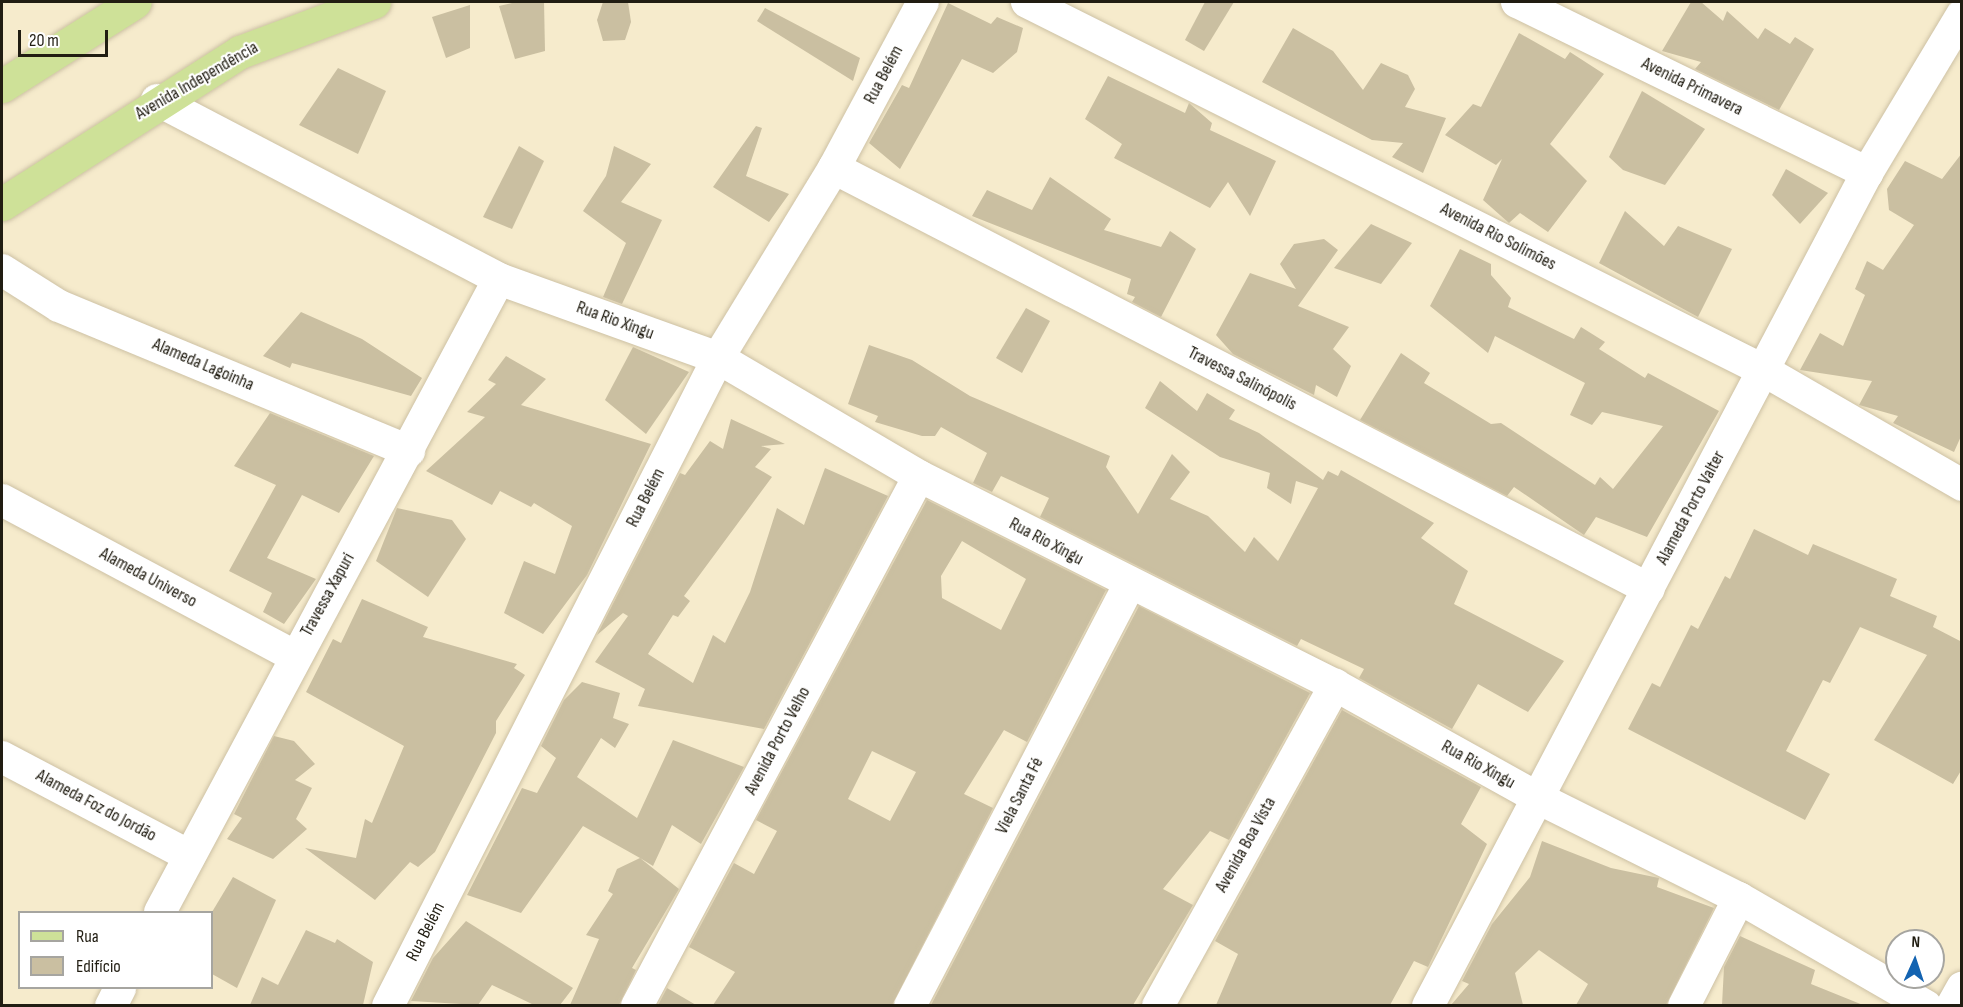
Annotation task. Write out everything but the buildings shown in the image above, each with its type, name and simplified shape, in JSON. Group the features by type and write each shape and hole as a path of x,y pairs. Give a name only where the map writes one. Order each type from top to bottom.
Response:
{"main road":[{"path":"2,86 135,2"},
{"name":"Avenida Independência","path":"2,204 156,100 240,52 374,2"}],"street":[{"name":"Rua Belém","path":"388,1005 718,358 834,168 923,2"},
{"name":"Avenida Rio Solimões","path":"1028,2 1763,370 1962,484"},
{"name":"Avenida Primavera","path":"1517,2 1867,173"},
{"name":"Alameda Porto Valter","path":"1428,1005 1867,173 1962,15"},
{"name":"Rua Rio Xingu","path":"156,100 499,279 718,358 919,476 1129,586 1335,685 1538,798 1739,898 1926,1005"},
{"name":"Travessa Salinópolis","path":"834,168 1649,589"},
{"name":"Alameda Lagoinha","path":"2,270 59,306 409,451"},
{"name":"Travessa Xapuri","path":"161,911 294,656 409,451 499,279"},
{"name":"Avenida Porto Velho","path":"637,1005 919,476"},
{"name":"Alameda Universo","path":"2,500 294,656"},
{"name":"Viela Santa Fé","path":"910,1005 1129,586"},
{"name":"Avenida Boa Vista","path":"1158,1005 1335,685"},
{"name":"Alameda Foz do Jordão","path":"2,757 190,856"},
{"path":"1684,1005 1739,898"},
{"path":"1952,1005 1962,988"},
{"path":"111,1005 119,989"}]}
